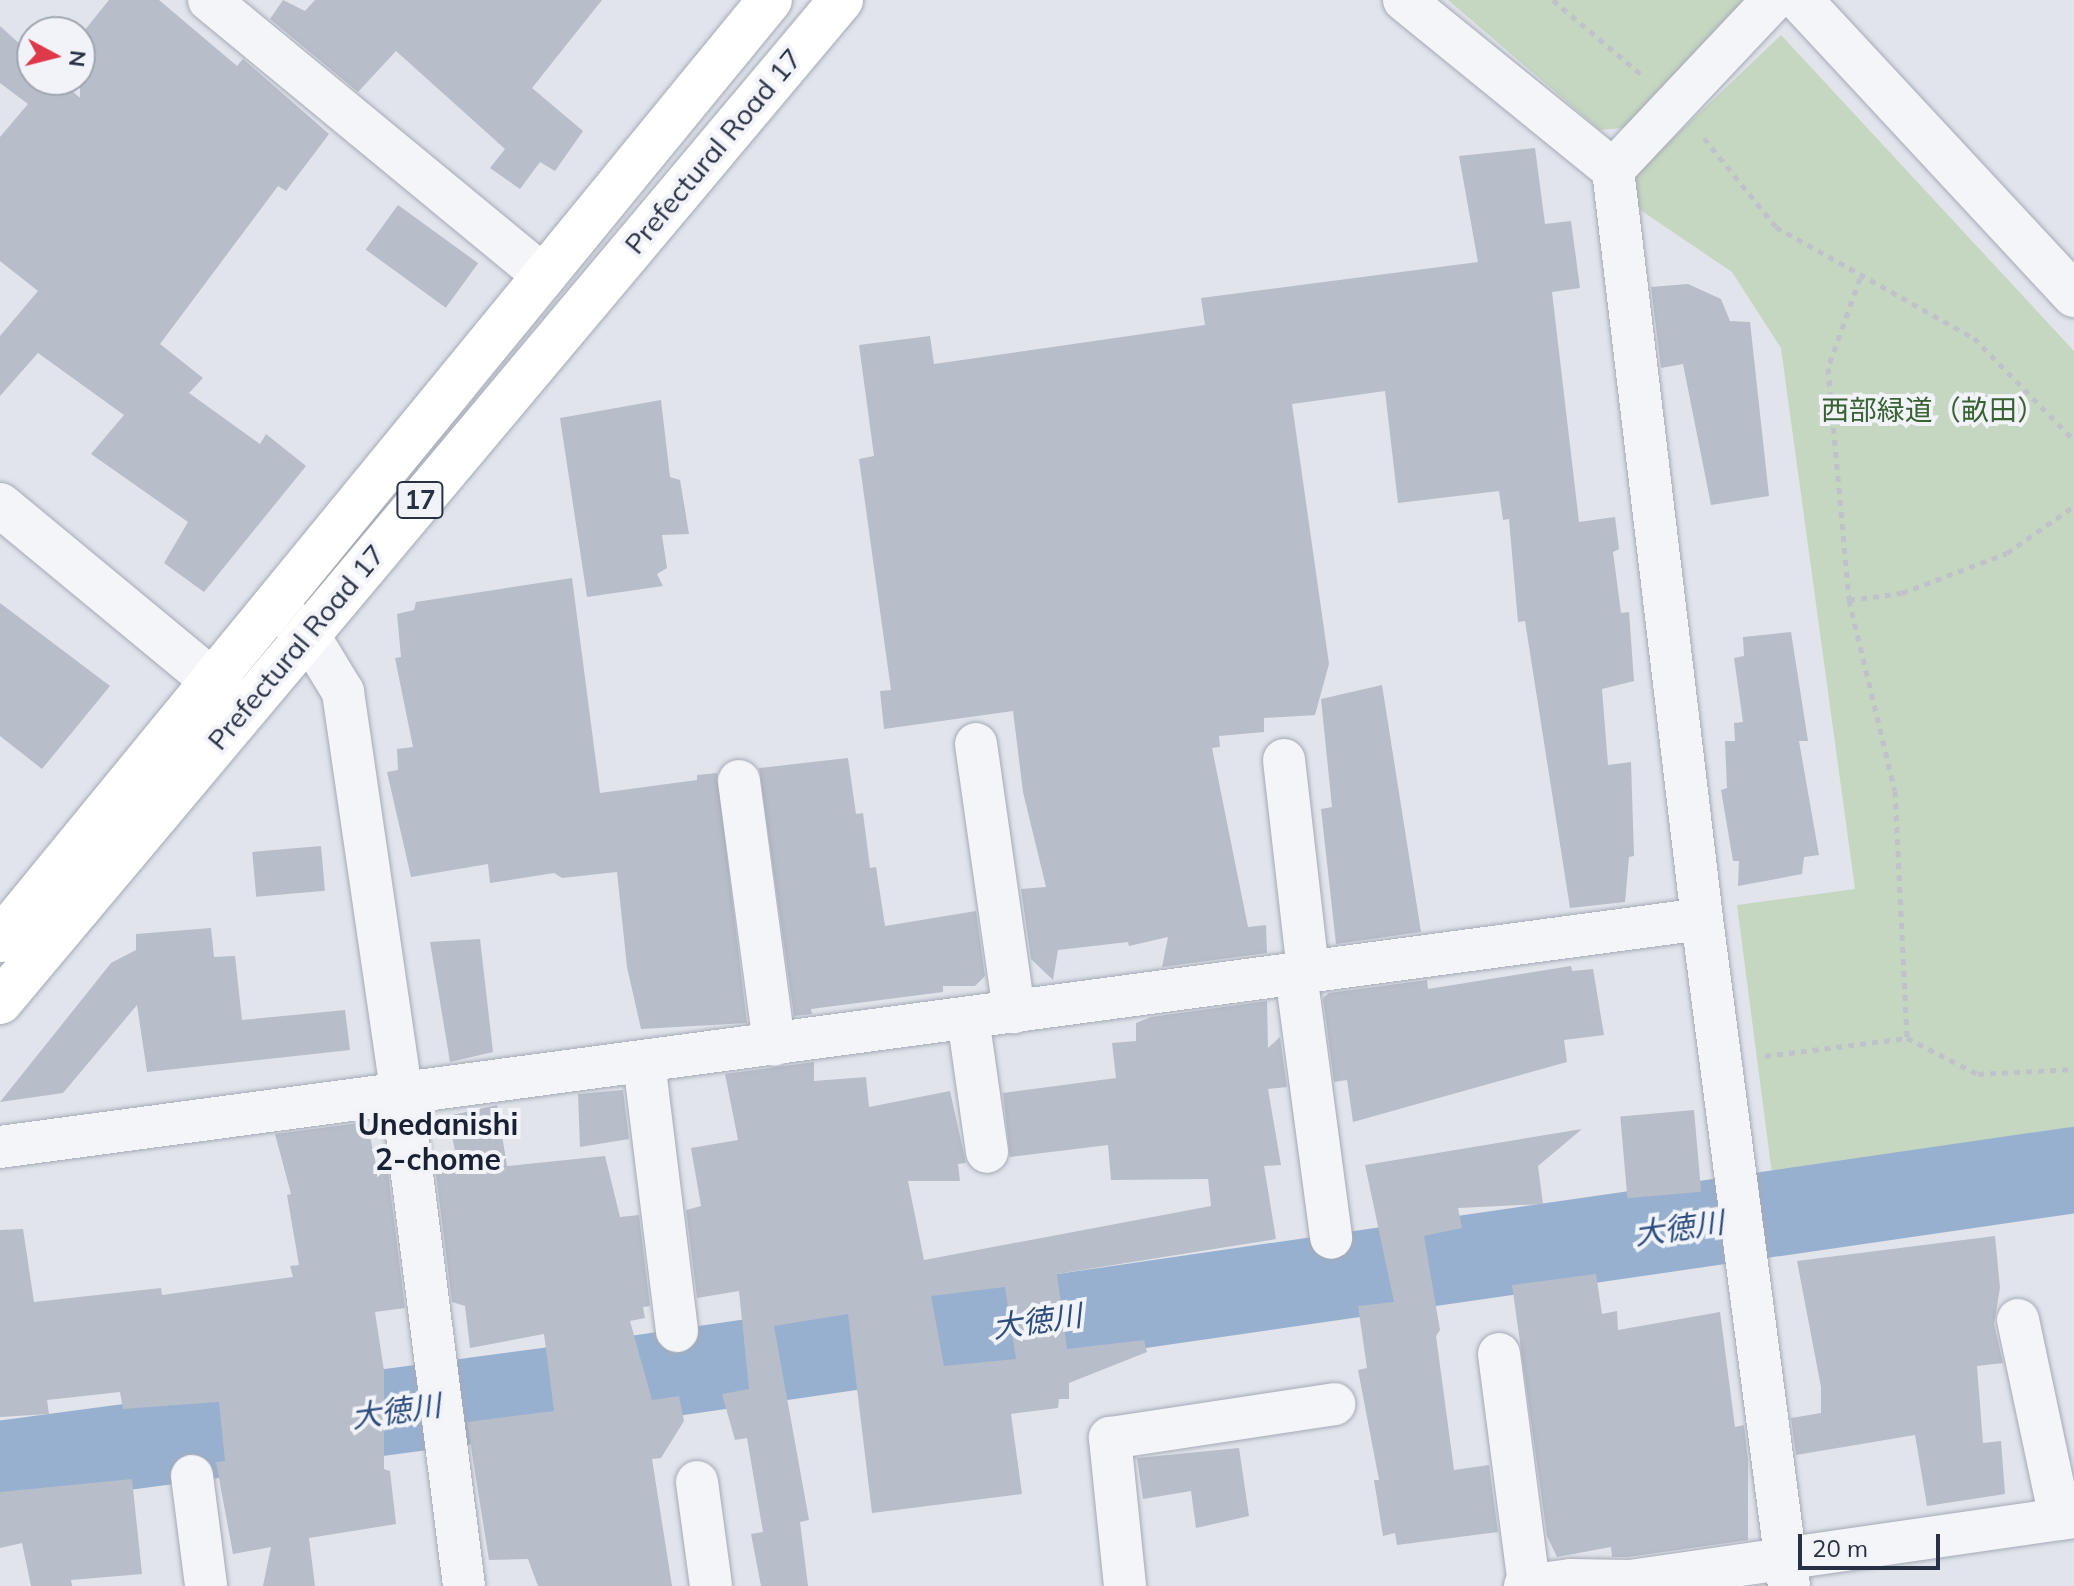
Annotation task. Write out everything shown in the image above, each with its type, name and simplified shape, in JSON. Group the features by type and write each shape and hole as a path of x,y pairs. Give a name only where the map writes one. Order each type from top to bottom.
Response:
{"main road":[{"name":"Prefectural Road 17","path":"0,1002 229,694 276,608 770,0"},
{"name":"Prefectural Road 17","path":"0,940 229,694 309,636 841,0"}],"street":[{"path":"209,0 545,277"},
{"path":"1404,0 1613,170 1702,919 1787,1571"},
{"path":"1613,170 1773,0"},
{"path":"1800,0 2074,295"},
{"path":"0,505 229,694"},
{"path":"276,608 309,636 343,692 402,1095 464,1586"},
{"path":"976,744 1014,1012"},
{"path":"1284,760 1302,973 1331,1238"},
{"path":"739,781 774,1045"},
{"path":"0,1147 1702,919"},
{"path":"968,1018 987,1152"},
{"path":"644,1062 677,1331"},
{"path":"1499,1354 1527,1586 1571,1580 1630,1581 1787,1571 2067,1518 2018,1320"},
{"path":"1125,1586 1110,1438 1334,1404"},
{"path":"192,1476 206,1586"},
{"path":"697,1482 711,1586"}],"path":[{"path":"1553,0 1675,104 1776,227 1860,278 1974,338 2074,440"},
{"path":"1860,278 1828,368 1849,600 1895,791 1907,1038"},
{"path":"1849,600 1902,593 2007,553 2074,506"},
{"path":"1722,1063 1907,1038 1978,1074 2074,1069"}],"green space":[{"path":"1448,0 1746,0 1632,127 1600,130"},
{"name":"西部緑道（畝田）","path":"1781,35 2074,351 2074,1130 1772,1174 1737,905 1855,889 1781,348 1732,272 1636,207 1629,180"}],"building":[{"path":"109,0 159,0 237,66 243,59 329,134 286,191 278,186 160,344 203,378 189,393 260,444 266,434 306,466 204,592 164,563 188,522 91,454 124,415 38,353 0,396 0,336 38,291 0,261 0,137 28,104 17,96 96,96 96,16"},
{"path":"283,0 305,11 315,0 602,0 532,88 583,131 555,171 540,162 520,189 490,168 505,149 396,51 358,92 270,19"},
{"path":"0,26 16,40 16,95 0,83"},
{"path":"1535,148 1545,224 1571,221 1580,288 1552,292 1579,522 1615,517 1619,549 1613,552 1621,613 1629,612 1634,681 1602,689 1608,765 1631,762 1634,856 1629,857 1625,902 1570,908 1525,621 1518,622 1509,519 1503,520 1499,491 1398,503 1385,391 1292,404 1329,664 1315,715 1264,718 1264,732 1219,736 1220,747 1212,748 1248,927 1266,925 1267,953 1162,967 1168,937 1129,946 1128,942 1058,950 1053,980 1031,959 1021,889 1046,887 1023,792 1013,711 884,729 880,691 891,690 859,459 874,456 859,345 930,336 934,364 1205,325 1201,298 1478,262 1459,156"},
{"path":"398,205 478,263 446,308 366,249"},
{"path":"1688,284 1721,299 1730,321 1750,322 1769,496 1711,505 1683,364 1661,368 1651,287"},
{"path":"661,400 670,477 680,480 689,534 662,535 667,568 657,574 663,586 587,597 560,418"},
{"path":"572,578 600,793 697,780 697,775 717,773 747,1023 641,1029 627,967 617,872 562,878 554,873 490,883 488,864 411,877 387,772 398,770 397,749 413,747 395,658 401,657 397,614 414,610 416,602"},
{"path":"0,603 110,686 42,769 0,736"},
{"path":"1791,632 1808,741 1799,741 1819,855 1804,857 1802,874 1738,886 1739,861 1733,861 1721,790 1727,788 1725,741 1735,741 1734,723 1743,722 1734,658 1744,656 1743,637"},
{"path":"1382,685 1421,932 1336,944 1321,809 1332,807 1321,699"},
{"path":"848,758 856,814 863,813 870,868 876,867 885,926 976,911 985,976 975,986 943,986 943,992 811,1009 812,1014 794,1016 759,768"},
{"path":"321,846 325,891 256,897 252,852"},
{"path":"211,928 214,957 235,956 242,1020 345,1010 350,1050 147,1072 137,1005 63,1093 0,1102 111,963 136,950 136,934"},
{"path":"480,939 493,1052 450,1062 430,942"},
{"path":"1571,966 1572,971 1593,969 1604,1035 1564,1040 1567,1062 1353,1122 1347,1080 1334,1082 1323,998 1329,993 1427,980 1428,989"},
{"path":"1267,1001 1268,1048 1280,1037 1287,1087 1268,1089 1281,1165 1264,1166 1276,1239 1057,1274 1067,1349 1144,1340 1147,1352 1069,1383 1069,1399 1059,1399 1058,1408 1011,1414 1022,1494 872,1513 848,1314 774,1326 809,1520 800,1522 808,1586 761,1586 751,1534 763,1532 747,1438 735,1440 722,1394 749,1389 739,1291 697,1298 686,1210 701,1206 691,1148 738,1140 725,1074 814,1062 814,1081 866,1077 869,1107 950,1091 966,1163 958,1164 960,1181 908,1181 924,1260 1211,1206 1208,1179 1111,1180 1108,1145 1010,1157 1003,1093 1116,1078 1112,1043 1136,1041 1136,1023 1151,1017","holes":["1005,1287 1016,1359 944,1366 931,1296"]},
{"path":"623,1090 629,1139 580,1147 578,1094"},
{"path":"497,1105 507,1166 605,1156 620,1217 639,1215 650,1306 643,1307 645,1318 630,1321 652,1400 679,1396 684,1421 661,1458 652,1459 672,1586 538,1586 528,1559 489,1560 467,1422 554,1411 544,1334 470,1348 465,1306 452,1302 434,1158 456,1156 448,1116"},
{"path":"1694,1110 1701,1192 1627,1198 1620,1116"},
{"path":"367,1122 376,1165 387,1164 405,1308 375,1312 384,1371 384,1469 390,1471 396,1524 309,1538 315,1586 263,1586 271,1547 233,1554 216,1462 225,1461 219,1402 123,1409 120,1392 47,1400 49,1414 0,1417 0,1230 23,1229 34,1302 161,1288 162,1295 293,1277 290,1266 299,1265 287,1195 291,1194 275,1134"},
{"path":"1582,1129 1538,1166 1543,1204 1458,1208 1462,1228 1424,1236 1440,1330 1436,1336 1454,1470 1489,1465 1498,1532 1397,1545 1395,1533 1383,1536 1374,1480 1379,1480 1358,1370 1367,1368 1358,1306 1394,1302 1365,1165"},
{"path":"1995,1236 2000,1288 1994,1324 2003,1363 1977,1366 1983,1443 2001,1441 2005,1494 1927,1506 1915,1435 1796,1455 1791,1418 1821,1413 1821,1387 1797,1261"},
{"path":"1596,1274 1602,1314 1617,1311 1618,1330 1720,1312 1735,1427 1744,1425 1748,1460 1748,1540 1628,1557 1612,1557 1611,1547 1557,1557 1547,1536 1512,1285"},
{"path":"1239,1448 1249,1516 1196,1528 1191,1491 1143,1499 1137,1458"},
{"path":"132,1479 142,1574 71,1580 72,1586 31,1586 22,1543 0,1548 0,1492"}],"waterway":[{"name":"大徳川","path":"0,1464 612,1382 2074,1170"}],"district":[{"name":"Unedanishi 2-chome","path":"438,1141"}]}
